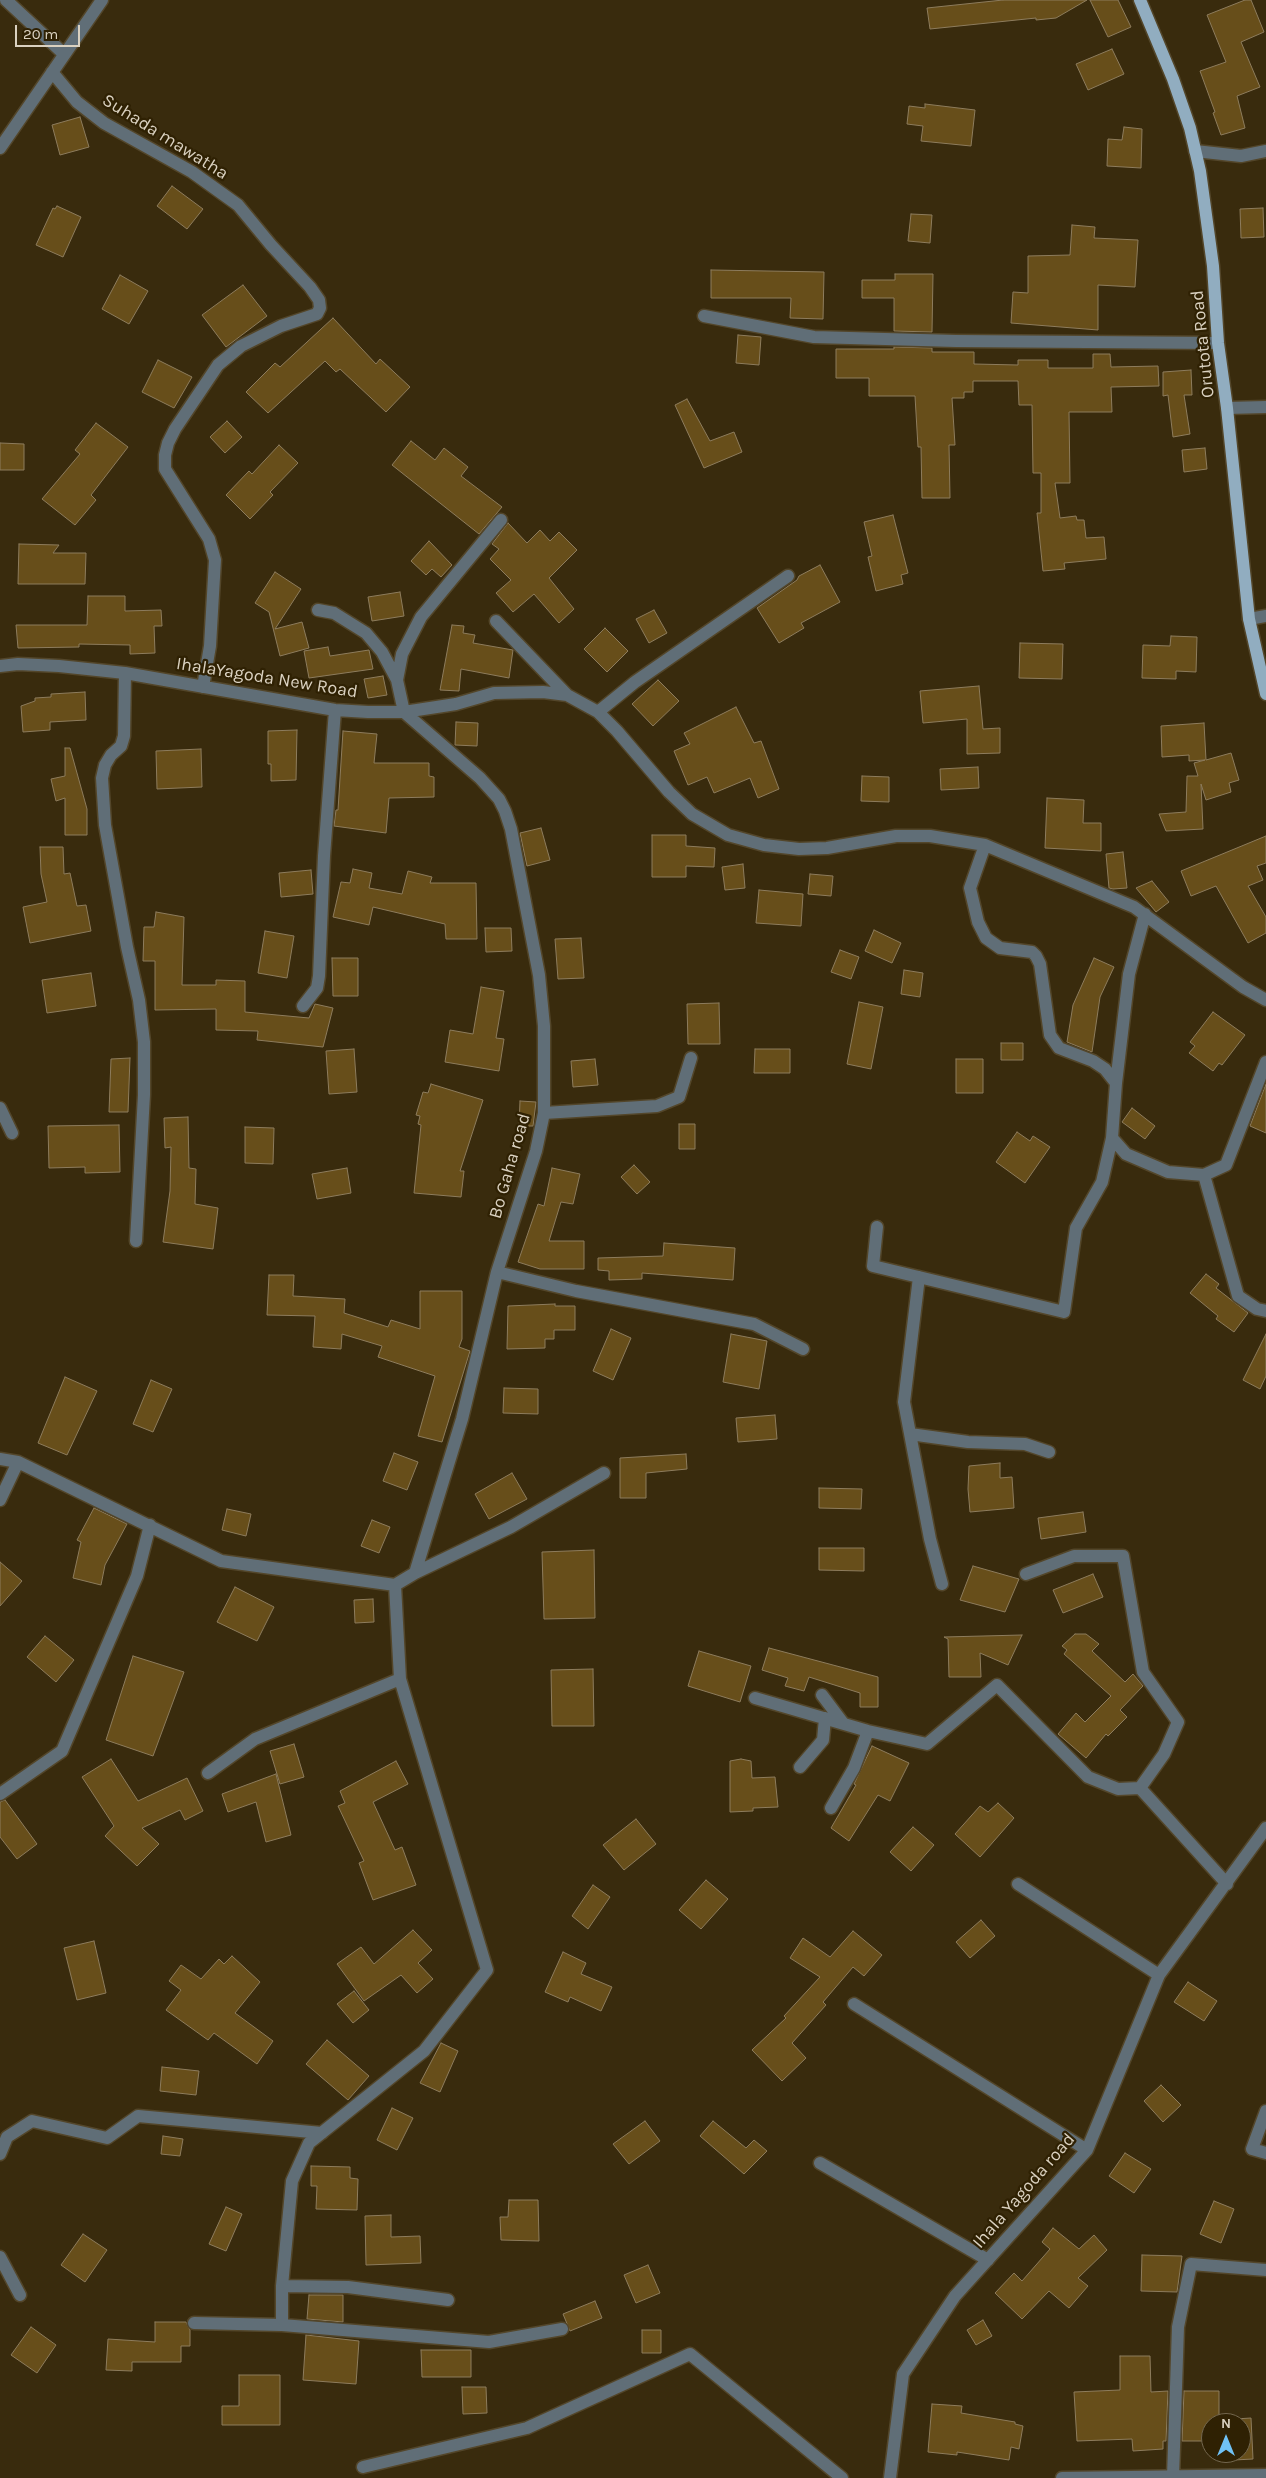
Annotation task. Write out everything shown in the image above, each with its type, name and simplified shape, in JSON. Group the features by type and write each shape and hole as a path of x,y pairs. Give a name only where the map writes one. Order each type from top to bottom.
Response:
{"main road":[{"name":"Orutota Road","path":"1140,0 1174,79 1200,171 1213,266 1218,343 1227,408 1249,619 1266,694"}],"street":[{"path":"6,0 64,54"},
{"path":"0,148 102,0"},
{"name":"Suhada mawatha","path":"52,72 77,102 104,123 192,172 238,205 271,245 310,287 319,300 320,308 317,314 281,326 241,346 218,365 175,429 168,443 165,455 165,469 209,539 215,560 210,646 203,687"},
{"path":"1195,151 1241,156 1266,151"},
{"path":"704,316 814,337 956,341 1218,343"},
{"path":"1227,408 1266,407"},
{"path":"397,680 402,654 421,617 501,520"},
{"path":"598,712 635,682 788,576"},
{"path":"318,610 334,613 366,633 382,652 397,680 404,712"},
{"path":"1249,619 1266,616"},
{"path":"496,621 567,695"},
{"name":"IhalaYagoda New Road","path":"0,666 18,664 59,666 125,673 335,710 404,712 456,704 494,693 543,692 567,695 598,712 617,731 669,792 692,814 728,836 764,845 799,850 827,848 896,836 930,836 985,845 1095,889 1134,907 1243,987 1266,1000"},
{"path":"125,673 124,736 122,746 111,755 105,765 102,778 105,825 126,947 140,1000 144,1042 144,1095 136,1241"},
{"path":"303,1006 317,988 319,976 335,710"},
{"name":"Bo Gaha road","path":"404,712 480,778 499,800 505,811 511,829 539,975 544,1036 544,1113 536,1151 526,1177 497,1272 462,1419 415,1573"},
{"path":"985,845 970,888 978,922 986,938 1000,948 1032,952 1036,956 1040,964 1050,1035 1059,1048 1093,1061 1105,1068 1116,1083"},
{"path":"877,1228 873,1266 1064,1312 1076,1228 1102,1182 1112,1138 1116,1083 1129,974 1145,914"},
{"path":"544,1113 657,1106 679,1097 691,1058"},
{"path":"1112,1138 1126,1154 1168,1172 1204,1175 1226,1164 1266,1062"},
{"path":"0,1108 12,1133"},
{"path":"1204,1175 1238,1296 1257,1309 1266,1311"},
{"path":"497,1272 576,1291 754,1324 803,1349"},
{"path":"920,1277 904,1402 930,1539 942,1584"},
{"path":"910,1434 968,1442 1025,1444 1049,1452"},
{"path":"0,1460 18,1462 221,1560 395,1585 415,1573 511,1528 604,1473"},
{"path":"0,1500 18,1462"},
{"path":"0,1794 62,1751 137,1576 150,1525"},
{"path":"1026,1574 1074,1556 1123,1556 1143,1672 1178,1722 1164,1754 1140,1788"},
{"path":"282,2325 282,2286 292,2181 309,2143 424,2051 487,1970 400,1679 395,1585"},
{"path":"208,1773 255,1739 400,1679"},
{"path":"755,1698 868,1731 927,1744 997,1685 1088,1777 1118,1789 1140,1788"},
{"path":"822,1695 843,1724"},
{"path":"800,1767 823,1740 825,1718"},
{"path":"831,1808 854,1768 868,1731"},
{"path":"1140,1788 1227,1884"},
{"name":"Ihala Yagoda road","path":"890,2478 903,2374 955,2296 1086,2150 1160,1975 1266,1828"},
{"path":"1018,1884 1160,1975"},
{"path":"854,2004 1086,2150"},
{"path":"1266,2111 1252,2149 1266,2153"},
{"path":"0,2154 6,2137 32,2121 107,2138 138,2116 322,2133"},
{"path":"820,2163 988,2260"},
{"path":"0,2257 20,2295"},
{"path":"1173,2477 1178,2327 1191,2264 1266,2270"},
{"path":"282,2286 348,2287 448,2300"},
{"path":"194,2323 282,2325 489,2342 562,2329"},
{"path":"363,2466 527,2428 690,2354 842,2478"},
{"path":"1062,2478 1266,2475"}],"building":[{"path":"1003,0 1087,0 1056,18 1036,20 1036,18 930,29 927,8"},
{"path":"1090,0 1118,0 1131,27 1108,37"},
{"path":"1245,0 1251,0 1264,32 1241,42 1260,87 1237,96 1245,128 1221,135 1200,71 1226,62 1207,15"},
{"path":"1112,49 1124,74 1088,90 1076,64"},
{"path":"925,104 975,110 971,146 921,141 923,126 907,124 909,106 925,108"},
{"path":"80,117 89,147 60,155 52,125"},
{"path":"1124,127 1142,129 1141,168 1107,166 1108,139 1122,140"},
{"path":"172,186 203,209 187,229 157,206"},
{"path":"57,206 81,217 63,257 36,245 53,208 55,209"},
{"path":"1263,208 1264,237 1241,238 1240,209"},
{"path":"911,214 932,215 930,243 908,241"},
{"path":"1072,225 1095,227 1094,238 1138,240 1135,287 1098,285 1098,330 1011,323 1013,292 1028,293 1028,256 1070,255"},
{"path":"711,270 824,272 823,319 790,318 791,298 711,298"},
{"path":"895,274 933,274 932,332 894,331 894,298 862,298 862,280 895,280"},
{"path":"120,275 148,291 129,324 102,309"},
{"path":"243,285 267,316 226,347 202,315"},
{"path":"333,318 376,364 380,359 410,387 386,412 340,369 336,372 325,361 268,413 246,392 275,363 280,367"},
{"path":"738,335 761,337 759,365 736,363"},
{"path":"894,347 932,348 932,352 974,352 974,364 1018,365 1018,360 1048,360 1048,368 1093,368 1093,354 1110,354 1111,367 1158,366 1159,386 1111,387 1112,412 1069,412 1070,483 1055,483 1060,518 1076,516 1077,520 1084,520 1086,538 1104,537 1106,559 1064,563 1065,569 1043,571 1037,513 1041,513 1041,473 1033,473 1032,405 1019,405 1018,381 973,381 973,392 964,392 964,398 952,398 955,445 949,445 950,498 922,498 921,447 918,447 915,396 869,396 869,378 836,378 836,349 894,349"},
{"path":"158,360 192,377 174,408 142,392"},
{"path":"1191,370 1192,395 1184,395 1190,434 1173,437 1168,395 1163,396 1163,372"},
{"path":"687,399 710,441 734,432 742,452 704,468 675,405"},
{"path":"227,421 242,437 225,453 210,437"},
{"path":"96,423 128,447 91,495 96,500 75,525 42,499 80,454 75,450"},
{"path":"411,441 435,460 444,448 468,467 461,476 502,507 479,534 392,465"},
{"path":"0,443 24,444 24,470 0,470"},
{"path":"279,445 298,463 270,492 273,495 250,519 226,495 249,471 252,474"},
{"path":"1205,448 1207,469 1184,472 1182,450"},
{"path":"893,515 908,573 901,575 903,584 876,591 868,557 872,556 864,522"},
{"path":"508,523 527,543 540,530 550,541 559,532 577,550 549,578 574,609 559,623 534,594 513,612 496,593 511,580 490,559 499,549 492,544"},
{"path":"429,541 452,565 441,577 432,569 426,575 411,561"},
{"path":"19,544 59,545 53,553 86,553 85,584 18,584"},
{"path":"820,565 840,602 801,623 804,628 779,643 757,608 797,580 799,576"},
{"path":"275,572 301,589 275,629 302,622 309,648 280,656 269,612 255,603"},
{"path":"400,592 404,616 372,621 368,597"},
{"path":"88,596 125,596 125,611 161,610 162,626 154,626 155,653 130,654 130,645 79,644 79,647 18,648 16,625 87,625"},
{"path":"654,610 667,633 649,643 636,619"},
{"path":"452,625 464,626 463,633 475,635 473,643 513,650 509,678 461,669 459,691 440,690"},
{"path":"605,628 628,651 607,672 584,649"},
{"path":"1171,636 1197,637 1196,672 1176,671 1176,679 1142,678 1143,645 1170,646"},
{"path":"1020,643 1063,644 1062,679 1019,678"},
{"path":"328,647 330,656 369,650 373,669 309,678 304,651"},
{"path":"383,676 387,695 368,698 364,679"},
{"path":"658,680 679,701 653,726 632,704"},
{"path":"979,686 983,729 1000,728 1000,753 967,754 967,719 923,723 920,691"},
{"path":"85,692 86,720 50,722 50,730 23,732 21,706 35,701 35,698 51,697 51,694"},
{"path":"736,707 754,743 761,741 779,789 758,798 750,778 714,793 707,777 688,785 674,751 690,744 684,733"},
{"path":"456,722 478,723 477,746 455,745"},
{"path":"1204,723 1206,760 1231,753 1239,780 1229,783 1231,792 1206,800 1201,784 1203,829 1166,831 1159,814 1186,812 1187,776 1198,776 1194,763 1205,760 1189,761 1189,755 1162,757 1161,726"},
{"path":"297,730 296,780 271,781 271,764 268,764 268,731"},
{"path":"343,731 377,734 374,763 429,763 429,776 434,777 434,797 389,798 386,833 334,826 336,810 338,810"},
{"path":"65,748 70,748 87,809 87,835 65,835 65,798 56,801 51,779 65,776"},
{"path":"201,749 202,787 157,789 156,751"},
{"path":"978,767 979,788 941,790 940,769"},
{"path":"862,776 889,777 889,802 861,801"},
{"path":"1047,798 1084,800 1083,823 1101,823 1101,851 1045,848"},
{"path":"541,828 550,860 527,866 520,833"},
{"path":"652,835 686,835 686,846 715,848 714,867 686,866 686,877 652,877"},
{"path":"1266,836 1266,863 1257,866 1263,880 1248,886 1266,917 1266,933 1248,943 1216,886 1191,896 1181,871"},
{"path":"40,847 63,847 64,874 70,873 77,906 86,905 91,931 30,943 23,907 47,902 41,874"},
{"path":"1123,852 1127,888 1109,888 1106,854"},
{"path":"743,864 745,888 725,890 722,867"},
{"path":"353,869 372,873 369,888 402,894 408,871 432,877 430,883 476,883 477,939 446,939 445,924 373,907 369,925 333,917 341,882 350,883"},
{"path":"311,870 313,894 281,897 279,873"},
{"path":"810,874 833,876 831,896 808,894"},
{"path":"1152,881 1169,902 1156,912 1136,888"},
{"path":"759,890 803,894 801,926 756,923"},
{"path":"156,912 184,917 182,985 216,985 216,980 245,981 245,1012 309,1018 315,1004 333,1008 323,1047 257,1040 258,1031 216,1030 216,1009 155,1010 155,961 143,961 144,927 154,927"},
{"path":"485,928 511,928 512,951 486,952"},
{"path":"874,930 901,943 892,963 865,951"},
{"path":"265,931 294,936 287,978 258,973"},
{"path":"581,938 584,978 558,979 555,939"},
{"path":"840,950 859,957 851,979 831,972"},
{"path":"332,958 358,958 358,996 333,996"},
{"path":"1094,958 1114,967 1100,997 1092,1052 1067,1042 1073,1005"},
{"path":"904,970 923,973 920,997 901,994"},
{"path":"91,973 96,1006 47,1013 42,980"},
{"path":"481,987 504,991 496,1038 504,1039 499,1071 445,1062 450,1030 473,1034"},
{"path":"859,1002 883,1007 871,1069 847,1064"},
{"path":"719,1003 720,1044 688,1044 687,1004"},
{"path":"1213,1012 1245,1035 1222,1065 1219,1063 1213,1071 1189,1053 1195,1046 1190,1042"},
{"path":"1001,1043 1023,1043 1023,1060 1001,1060"},
{"path":"354,1049 357,1092 329,1094 326,1051"},
{"path":"755,1049 790,1049 790,1073 754,1073"},
{"path":"130,1058 128,1112 109,1112 111,1059"},
{"path":"595,1059 598,1085 573,1087 571,1061"},
{"path":"956,1059 983,1059 983,1093 956,1093"},
{"path":"431,1084 483,1100 460,1171 464,1171 461,1197 414,1193 421,1125 418,1124 420,1116 416,1115 423,1092 428,1093"},
{"path":"1266,1084 1266,1133 1250,1126"},
{"path":"520,1101 536,1102 533,1126 519,1126"},
{"path":"1132,1108 1155,1126 1145,1139 1122,1122"},
{"path":"188,1117 189,1168 196,1169 195,1204 218,1208 213,1249 163,1242 170,1191 171,1147 165,1148 164,1118"},
{"path":"679,1124 695,1124 695,1149 679,1149"},
{"path":"119,1125 120,1172 85,1173 85,1167 49,1168 48,1126"},
{"path":"245,1127 274,1128 273,1164 245,1163"},
{"path":"1017,1132 1030,1141 1033,1136 1050,1147 1025,1183 996,1162"},
{"path":"634,1165 650,1182 637,1194 621,1177"},
{"path":"347,1168 351,1193 317,1199 312,1174"},
{"path":"552,1168 580,1174 573,1204 561,1202 549,1241 584,1241 584,1269 540,1269 518,1262 538,1204 544,1206"},
{"path":"664,1243 735,1248 733,1280 642,1273 642,1279 609,1280 609,1271 598,1270 598,1258 663,1256"},
{"path":"1206,1274 1219,1284 1216,1288 1248,1313 1234,1332 1216,1319 1218,1316 1190,1293"},
{"path":"269,1275 294,1275 293,1296 345,1299 344,1313 388,1327 391,1320 420,1329 420,1291 462,1291 462,1339 459,1347 470,1351 442,1442 418,1436 435,1376 378,1357 382,1346 342,1334 341,1349 313,1347 315,1316 267,1315"},
{"path":"555,1304 555,1306 575,1306 575,1330 554,1330 554,1339 545,1339 545,1348 507,1349 508,1306"},
{"path":"611,1329 631,1338 613,1380 593,1371"},
{"path":"731,1334 767,1341 759,1389 723,1382"},
{"path":"1266,1334 1266,1376 1260,1389 1243,1380"},
{"path":"65,1377 97,1391 67,1455 38,1443"},
{"path":"151,1380 172,1389 153,1432 133,1424"},
{"path":"504,1388 538,1389 538,1414 503,1413"},
{"path":"775,1415 777,1439 738,1442 736,1418"},
{"path":"394,1453 418,1462 407,1490 383,1481"},
{"path":"686,1454 687,1469 646,1473 646,1498 620,1498 620,1458"},
{"path":"1000,1463 1000,1478 1012,1477 1014,1508 970,1512 969,1466"},
{"path":"512,1473 527,1499 489,1519 475,1494"},
{"path":"819,1488 862,1489 861,1509 819,1508"},
{"path":"94,1508 127,1524 105,1565 101,1585 73,1578 81,1542 77,1540"},
{"path":"227,1509 251,1514 246,1536 222,1530"},
{"path":"1083,1512 1086,1532 1041,1539 1038,1518"},
{"path":"372,1520 390,1527 379,1553 361,1546"},
{"path":"819,1548 864,1548 864,1571 819,1570"},
{"path":"594,1550 595,1618 544,1619 542,1552"},
{"path":"0,1562 22,1581 0,1606"},
{"path":"973,1566 1019,1579 1005,1612 960,1600"},
{"path":"1093,1574 1103,1597 1063,1613 1053,1590"},
{"path":"235,1587 274,1607 257,1641 217,1622"},
{"path":"373,1599 374,1622 355,1623 354,1600"},
{"path":"1075,1634 1086,1634 1099,1644 1092,1651 1125,1682 1133,1674 1143,1686 1120,1710 1127,1717 1108,1736 1106,1734 1086,1758 1058,1734 1076,1713 1085,1722 1111,1696 1064,1654 1067,1650 1062,1646"},
{"path":"1022,1635 1008,1665 980,1653 981,1677 949,1677 948,1639 944,1637"},
{"path":"45,1636 74,1660 56,1682 27,1657"},
{"path":"769,1648 878,1677 878,1707 860,1707 860,1693 809,1677 804,1691 785,1686 788,1678 762,1670"},
{"path":"699,1651 751,1666 740,1702 688,1686"},
{"path":"133,1656 184,1672 153,1756 106,1740"},
{"path":"593,1669 594,1726 552,1726 551,1670"},
{"path":"294,1744 304,1777 280,1784 270,1751"},
{"path":"872,1746 909,1763 890,1801 878,1795 849,1841 831,1828 856,1785 854,1784"},
{"path":"111,1759 138,1801 187,1778 203,1811 185,1820 180,1810 142,1828 159,1844 137,1866 105,1836 114,1826 82,1777"},
{"path":"741,1759 751,1761 752,1778 775,1777 778,1807 753,1808 753,1811 730,1812 730,1761"},
{"path":"396,1761 408,1784 373,1802 395,1850 402,1847 416,1885 373,1900 359,1863 364,1861 338,1806 345,1803 340,1791"},
{"path":"276,1774 291,1835 266,1842 256,1802 228,1812 222,1794"},
{"path":"5,1800 37,1844 17,1859 0,1837 0,1802"},
{"path":"998,1803 1014,1818 980,1857 955,1834 980,1806 988,1812"},
{"path":"636,1819 656,1844 624,1870 603,1845"},
{"path":"913,1827 934,1845 911,1871 890,1852"},
{"path":"706,1880 728,1899 701,1929 679,1910"},
{"path":"593,1885 610,1897 588,1929 572,1916"},
{"path":"981,1920 995,1936 970,1958 956,1942"},
{"path":"413,1930 432,1950 418,1963 433,1979 417,1993 401,1975 364,2001 337,1964 361,1947 374,1964"},
{"path":"853,1931 882,1955 864,1976 853,1967 823,2002 826,2005 792,2043 806,2058 782,2081 752,2050 786,2018 784,2016 820,1977 790,1958 803,1938 830,1957"},
{"path":"94,1941 106,1993 77,2000 64,1948"},
{"path":"563,1952 586,1963 581,1974 612,1987 601,2011 570,1997 568,2002 545,1992"},
{"path":"232,1956 260,1982 235,2013 273,2041 257,2064 214,2033 208,2040 166,2010 181,1990 169,1981 181,1965 201,1979 219,1959 224,1964"},
{"path":"1188,1982 1217,2001 1204,2021 1174,2002"},
{"path":"354,1991 369,2010 353,2023 337,2004"},
{"path":"327,2040 369,2076 348,2100 306,2064"},
{"path":"441,2043 458,2051 440,2092 420,2083"},
{"path":"162,2067 199,2071 196,2095 160,2091"},
{"path":"1161,2085 1181,2105 1163,2122 1144,2101"},
{"path":"392,2108 413,2118 397,2150 377,2140"},
{"path":"645,2121 660,2141 629,2164 613,2144"},
{"path":"713,2121 746,2148 754,2140 767,2151 744,2174 700,2136"},
{"path":"163,2136 183,2139 180,2156 161,2154"},
{"path":"1125,2153 1151,2169 1134,2193 1109,2176"},
{"path":"311,2166 350,2167 350,2178 358,2179 357,2210 316,2209 317,2186 311,2186"},
{"path":"509,2200 538,2200 539,2241 501,2240 500,2217 508,2217"},
{"path":"1214,2201 1234,2209 1221,2243 1200,2234"},
{"path":"226,2207 242,2214 226,2251 209,2244"},
{"path":"391,2215 391,2237 420,2236 421,2263 366,2265 365,2216"},
{"path":"1053,2228 1079,2249 1094,2235 1107,2250 1078,2278 1088,2286 1069,2308 1049,2291 1022,2319 995,2293 1014,2273 1022,2281 1050,2249 1042,2242"},
{"path":"83,2234 107,2250 85,2282 61,2265"},
{"path":"1142,2255 1182,2256 1177,2292 1141,2291"},
{"path":"648,2265 660,2293 636,2303 624,2275"},
{"path":"309,2295 343,2295 343,2322 307,2319"},
{"path":"595,2301 602,2318 570,2331 563,2314"},
{"path":"983,2320 992,2336 976,2345 967,2330"},
{"path":"155,2322 186,2322 190,2330 190,2346 181,2346 181,2362 132,2362 132,2371 106,2370 108,2339 155,2342"},
{"path":"31,2327 56,2345 37,2373 11,2355"},
{"path":"642,2330 661,2330 661,2353 642,2353"},
{"path":"306,2335 359,2341 356,2384 303,2380"},
{"path":"421,2350 471,2350 471,2377 422,2377"},
{"path":"1120,2356 1150,2356 1151,2392 1168,2391 1166,2441 1163,2441 1163,2449 1133,2451 1132,2439 1077,2441 1074,2392 1120,2390"},
{"path":"239,2375 280,2375 280,2425 222,2425 222,2406 239,2406"},
{"path":"462,2387 486,2387 487,2413 463,2414"},
{"path":"1184,2391 1219,2391 1219,2413 1201,2413 1201,2441 1182,2441"},
{"path":"932,2404 962,2406 961,2413 1015,2422 1015,2424 1023,2426 1019,2449 1011,2447 1009,2460 957,2452 957,2455 928,2452"},
{"path":"1251,2418 1253,2459 1251,2459"}]}
